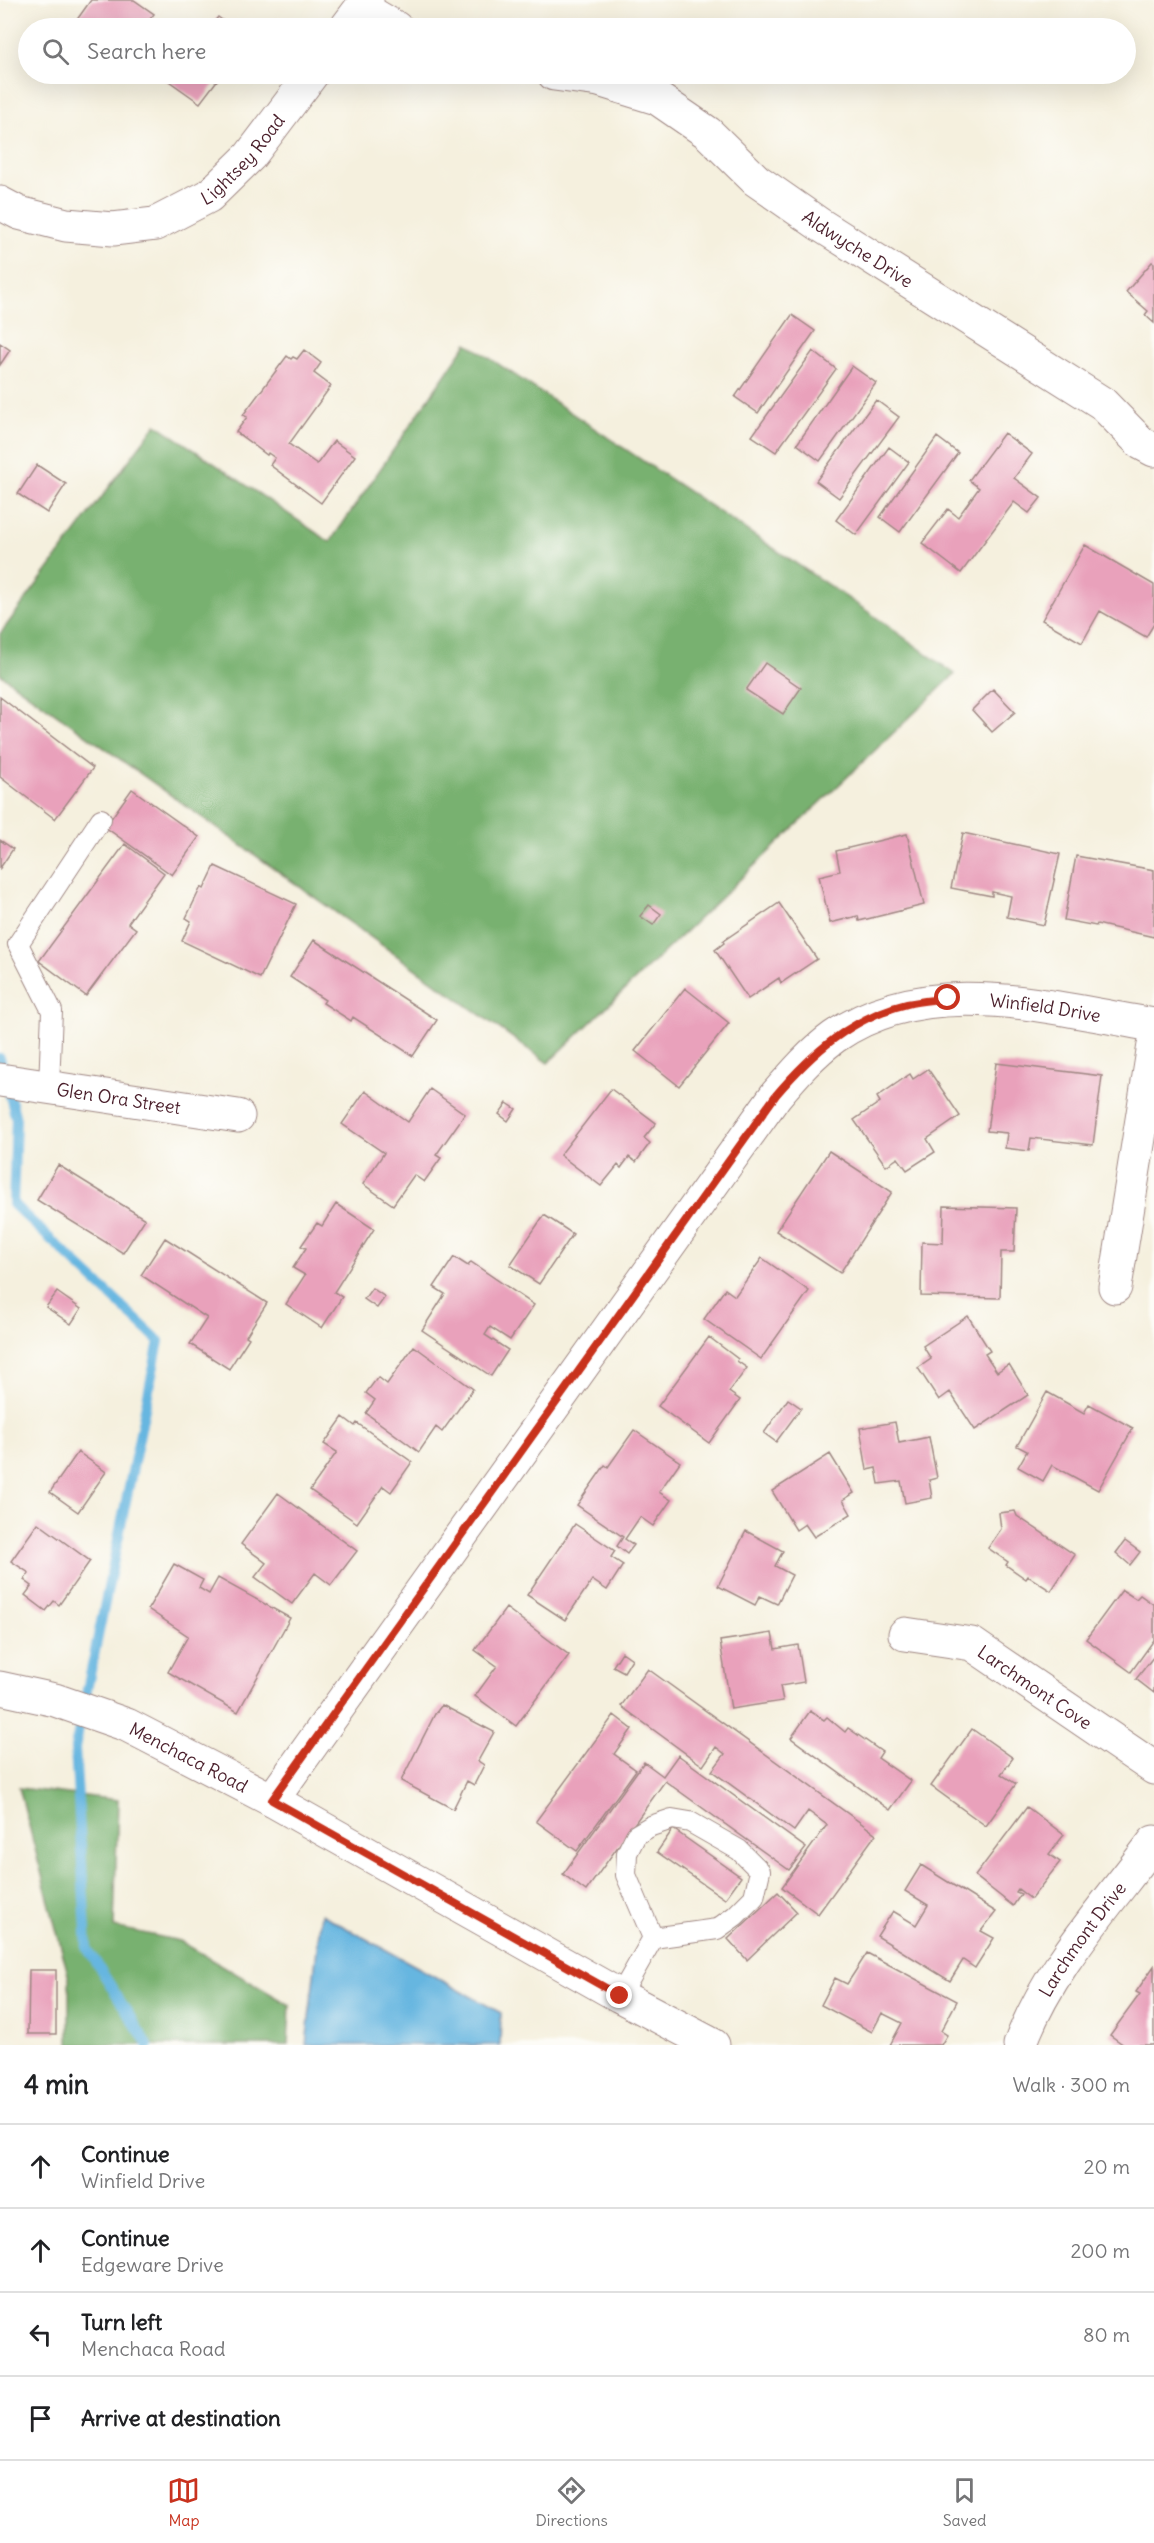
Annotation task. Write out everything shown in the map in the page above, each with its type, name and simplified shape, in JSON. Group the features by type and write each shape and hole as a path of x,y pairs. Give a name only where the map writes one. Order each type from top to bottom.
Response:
{"street":[{"path":"358,12 372,18"},
{"name":"Lightsey Road","path":"0,203 19,213 66,225 113,229 155,224 209,196 250,156 304,84"},
{"name":"Aldwyche Drive","path":"612,84 657,98 708,133 765,187 819,224 1102,403 1141,442 1154,450"},
{"name":"Winfield Drive","path":"272,1800 776,1095 804,1062 834,1037 868,1017 907,1004 948,998 995,1000 1154,1025"},
{"path":"1115,1287 1154,1045"},
{"name":"Glen Ora Street","path":"0,1080 238,1116"},
{"name":"Larchmont Cove","path":"905,1634 972,1644 1154,1768"},
{"name":"Menchaca Road","path":"0,1688 55,1700 128,1725 272,1800 620,1996 713,2045"},
{"name":"Larchmont Drive","path":"1020,2045 1037,2005 1056,1973 1154,1842"}],"lane":[{"path":"49,1086 52,1011 18,944 101,819"},
{"path":"672,1819 690,1822 739,1850 760,1871 754,1897 735,1916 717,1929 653,1938 626,1875 627,1853 636,1835 651,1826 672,1819"},
{"path":"620,1996 653,1938"}],"green space":[{"path":"467,343 870,613 955,674 548,1063 0,674 0,634 156,424 330,542"},
{"path":"19,1788 118,1800 114,1927 180,1941 290,2005 288,2045 69,2045 69,1978"}],"water":[{"path":"321,1914 501,2013 500,2045 306,2045"}],"building":[{"path":"91,0 134,0 154,14 151,18 78,18"},
{"path":"173,84 214,84 200,103"},
{"path":"1152,262 1154,263 1154,323 1145,315 1148,311 1126,292"},
{"path":"792,315 815,331 758,413 735,397"},
{"path":"0,343 10,350 0,365"},
{"path":"304,350 321,363 314,373 331,386 289,444 317,464 334,441 355,456 321,503 270,465 275,458 268,453 267,455 236,432 247,417 243,415 287,356 297,359"},
{"path":"813,351 836,369 776,452 752,436"},
{"path":"852,366 876,383 820,461 797,444"},
{"path":"876,400 899,417 839,498 816,481"},
{"path":"1004,433 1032,454 1014,478 1041,498 1029,513 1014,502 961,573 922,543 948,509 958,517 979,488 969,480"},
{"path":"937,437 958,453 900,532 880,517"},
{"path":"889,447 909,462 856,535 836,520"},
{"path":"37,465 66,484 47,513 18,494"},
{"path":"1085,545 1154,585 1154,624 1146,637 1100,611 1082,643 1042,620"},
{"path":"765,663 801,688 783,714 746,690"},
{"path":"993,689 1015,712 992,732 972,710"},
{"path":"0,697 93,768 55,819 0,777"},
{"path":"132,789 199,837 172,875 105,827"},
{"path":"963,833 1060,854 1044,925 1007,917 1011,896 992,892 992,896 951,888"},
{"path":"907,834 924,905 859,921 858,916 830,923 819,876 840,871 836,851"},
{"path":"0,840 13,849 0,868"},
{"path":"125,844 164,873 128,923 136,929 86,996 39,961"},
{"path":"1076,856 1154,870 1154,937 1097,924 1096,926 1064,920"},
{"path":"215,866 296,904 260,978 182,941 191,921 186,918 201,887 204,889"},
{"path":"779,903 817,959 781,983 779,978 748,999 715,950 724,943 723,941"},
{"path":"649,905 661,914 653,925 640,916"},
{"path":"314,940 437,1020 413,1056 353,1017 351,1021 323,1003 325,1000 290,977"},
{"path":"685,988 729,1023 679,1086 635,1051"},
{"path":"996,1063 1102,1076 1093,1145 1031,1138 1029,1151 1005,1148 1007,1133 987,1131"},
{"path":"928,1069 960,1116 927,1139 935,1152 907,1170 898,1158 886,1166 854,1120 880,1102 877,1097 910,1074 913,1079"},
{"path":"430,1089 465,1114 436,1155 441,1158 424,1182 414,1175 393,1205 363,1184 384,1153 342,1124 365,1091 408,1122"},
{"path":"611,1089 656,1123 644,1138 650,1143 636,1162 629,1157 621,1168 618,1165 601,1186 560,1155"},
{"path":"507,1103 516,1109 508,1121 499,1114"},
{"path":"829,1151 892,1192 840,1273 776,1231"},
{"path":"58,1165 145,1219 123,1253 37,1200"},
{"path":"336,1204 374,1229 334,1292 342,1297 322,1328 286,1304 305,1275 293,1268 306,1248 301,1246 317,1223 322,1226"},
{"path":"944,1206 1016,1208 1014,1252 1001,1252 1000,1298 921,1296 922,1242 943,1243"},
{"path":"544,1215 573,1234 539,1284 510,1265"},
{"path":"165,1238 267,1303 246,1336 249,1338 229,1369 190,1344 207,1318 141,1275"},
{"path":"454,1257 468,1266 471,1262 534,1305 510,1340 490,1327 485,1335 508,1350 491,1376 422,1330 445,1294 434,1287"},
{"path":"762,1258 809,1291 761,1359 704,1319 725,1289 735,1296"},
{"path":"372,1288 385,1297 377,1308 364,1299"},
{"path":"57,1292 81,1309 71,1324 46,1307"},
{"path":"968,1316 990,1351 985,1354 997,1372 1009,1364 1028,1395 975,1430 950,1392 939,1400 918,1368 931,1359 923,1346"},
{"path":"709,1337 747,1368 729,1392 740,1400 709,1443 658,1406"},
{"path":"414,1346 473,1389 442,1432 436,1427 419,1452 366,1413 375,1400 366,1393 378,1377 387,1384"},
{"path":"1047,1392 1084,1413 1089,1404 1133,1428 1098,1490 1052,1465 1043,1481 1018,1467 1027,1451 1017,1446"},
{"path":"788,1399 801,1408 776,1442 764,1433"},
{"path":"343,1417 355,1426 357,1423 412,1462 391,1492 383,1486 357,1523 310,1490 337,1452 324,1444"},
{"path":"895,1422 899,1443 929,1437 937,1478 929,1480 932,1498 905,1503 901,1481 879,1484 876,1468 867,1470 860,1428"},
{"path":"634,1430 680,1462 659,1492 671,1500 653,1526 640,1517 625,1539 634,1545 627,1554 617,1546 623,1537 577,1505 605,1465 608,1467"},
{"path":"78,1452 106,1472 78,1512 50,1492"},
{"path":"830,1454 854,1493 843,1500 851,1514 814,1537 805,1524 796,1530 772,1491"},
{"path":"278,1493 357,1551 331,1585 315,1573 292,1604 255,1577 266,1563 241,1544"},
{"path":"1015,1511 1017,1516 1075,1555 1051,1591 1028,1576 1026,1579 988,1548 1001,1529 999,1513"},
{"path":"38,1523 90,1561 59,1605 54,1601 46,1611 25,1595 32,1586 24,1580 29,1573 11,1561"},
{"path":"575,1524 615,1551 611,1557 623,1565 607,1590 592,1580 565,1620 527,1595"},
{"path":"746,1531 783,1551 775,1566 792,1575 777,1604 760,1596 755,1605 718,1586"},
{"path":"1125,1541 1140,1552 1130,1565 1116,1553"},
{"path":"174,1564 203,1580 199,1588 209,1594 218,1578 290,1618 238,1712 168,1672 188,1636 148,1609"},
{"path":"1122,1590 1136,1599 1140,1595 1154,1605 1154,1640 1131,1672 1086,1639"},
{"path":"506,1608 569,1655 516,1726 475,1696 497,1666 475,1650"},
{"path":"772,1633 775,1649 798,1645 804,1682 780,1686 783,1701 731,1709 720,1641"},
{"path":"622,1652 632,1659 624,1672 613,1666"},
{"path":"1154,1656 1154,1693 1136,1679"},
{"path":"648,1669 876,1834 818,1914 782,1887 827,1825 808,1811 794,1831 712,1771 725,1754 716,1747 703,1766 621,1706"},
{"path":"442,1705 494,1732 478,1761 484,1765 474,1785 467,1781 453,1809 401,1781 435,1714"},
{"path":"810,1711 824,1720 827,1717 845,1732 848,1728 882,1752 878,1758 911,1781 890,1810 791,1738"},
{"path":"614,1715 632,1729 614,1754 636,1770 577,1851 536,1821"},
{"path":"972,1729 1013,1758 1001,1774 1016,1784 986,1826 931,1786"},
{"path":"678,1755 806,1848 789,1870 665,1781 586,1891 563,1874 644,1762 663,1776"},
{"path":"1027,1807 1064,1835 1049,1854 1060,1862 1031,1899 1018,1889 1016,1892 1021,1894 1013,1906 975,1876"},
{"path":"673,1829 741,1877 725,1899 657,1852"},
{"path":"921,1865 996,1912 981,1931 994,1938 975,1968 963,1960 950,1981 877,1936 893,1911 916,1925 928,1905 905,1891"},
{"path":"778,1892 797,1912 747,1960 728,1939"},
{"path":"867,1953 957,2001 941,2031 947,2035 941,2045 890,2045 902,2023 882,2013 872,2032 821,2005 835,1978 847,1984"},
{"path":"1154,1966 1154,2045 1124,2045 1110,2035 1140,1994 1136,1992"},
{"path":"29,1970 56,1970 56,2034 28,2034"}],"waterway":[{"path":"0,1058 16,1119 13,1204 159,1341 75,1748 87,1948 148,2045"}],"route":[{"path":"620,1996 272,1800 776,1095 804,1062 834,1037 868,1017 907,1004 948,998"}]}
